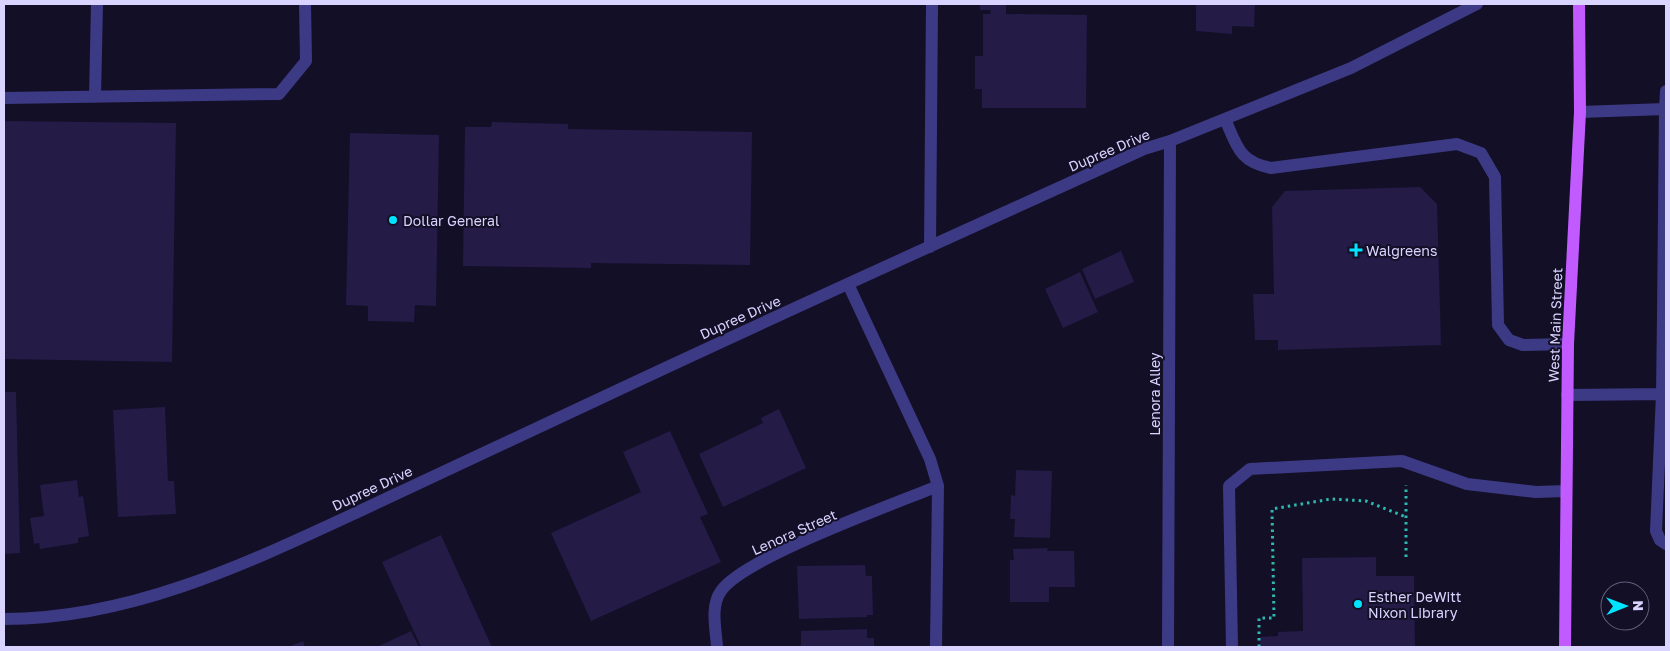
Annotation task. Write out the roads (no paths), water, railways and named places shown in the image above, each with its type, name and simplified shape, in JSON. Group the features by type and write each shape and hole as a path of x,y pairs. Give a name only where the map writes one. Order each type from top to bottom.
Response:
{"main road":[{"name":"West Main Street","path":"1565,647 1568,344 1580,112 1579,4"}],"street":[{"path":"95,97 97,4"},
{"path":"4,98 279,94 306,61 306,4"},
{"path":"930,247 932,4"},
{"name":"Dupree Drive","path":"4,619 79,613 137,601 206,579 294,542 638,380 1144,149 1170,141 1351,68 1477,4"},
{"path":"1666,91 1663,447 1656,531 1660,540 1666,544"},
{"path":"1580,112 1665,109"},
{"path":"1225,119 1240,154 1255,165 1271,168 1457,144 1481,154 1495,177 1498,325 1509,340 1523,345 1568,344"},
{"name":"Lenora Alley","path":"1168,647 1170,141"},
{"path":"848,284 930,459 938,486 936,647"},
{"path":"1567,395 1664,394"},
{"path":"1232,647 1229,486 1250,469 1402,461 1467,484 1536,492 1566,491"},
{"name":"Lenora Street","path":"717,647 715,606 720,592 731,579 774,554 938,486"}],"place":[{"name":"Dollar General","path":"393,220"},
{"name":"Walgreens","path":"1356,250"},
{"name":"Esther DeWitt Nixon Library","path":"1358,604"}]}
